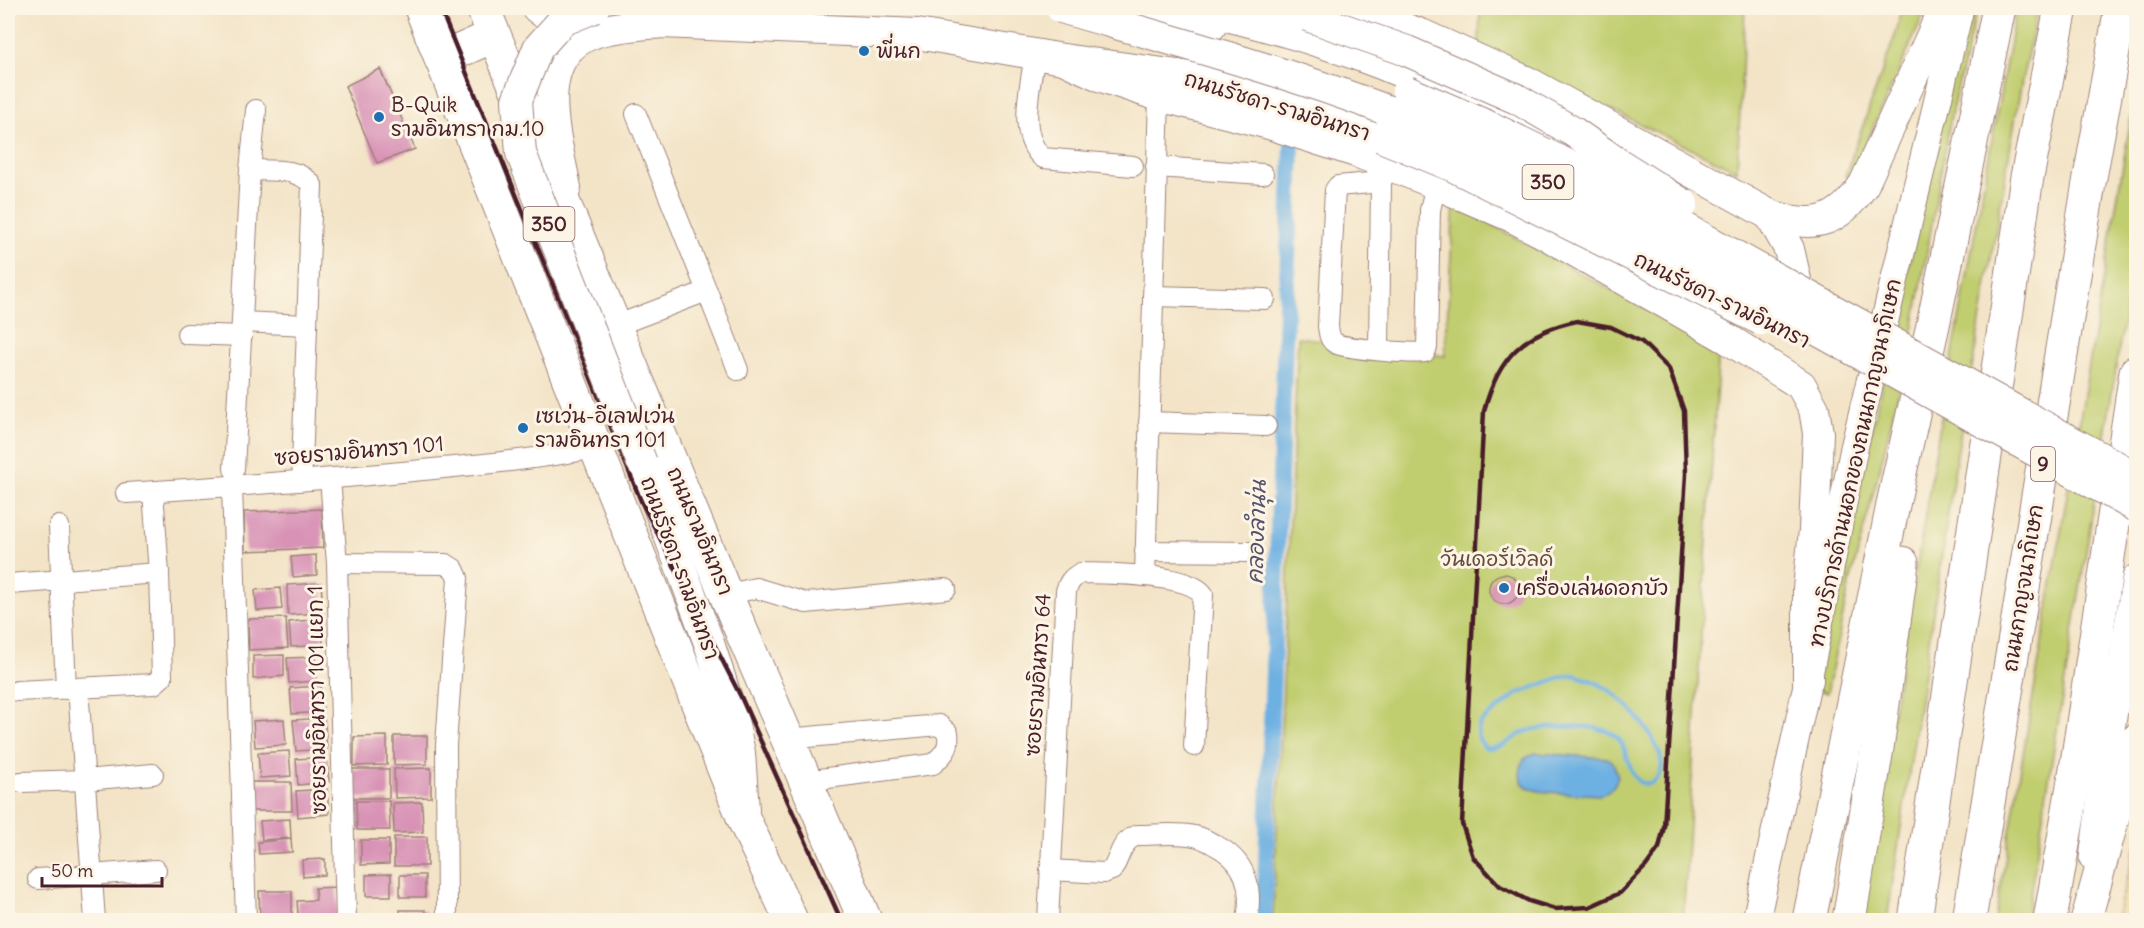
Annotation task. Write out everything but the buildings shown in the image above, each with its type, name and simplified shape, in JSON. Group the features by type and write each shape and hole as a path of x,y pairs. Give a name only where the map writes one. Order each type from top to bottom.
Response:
{"highway":[{"path":"421,8 745,822 791,921"},
{"path":"1809,920 1895,495 1934,325 1999,8"},
{"path":"1915,921 2027,177 2061,8"},
{"name":"ถนนกาญจนาภิเษก","path":"1969,921 2085,206 2121,8"},
{"path":"441,59 488,22"},
{"name":"ถนนรามอินทรา","path":"488,22 726,596 865,921"},
{"path":"1849,921 1877,748 1934,325"},
{"path":"2050,921 2104,764 2136,372"}],"main road":[{"path":"537,8 567,27 594,20"},
{"name":"ถนนรัชดา-รามอินทรา","path":"1061,8 1314,85 1405,118 1539,177 1647,234 2136,507"},
{"name":"ถนนรัชดา-รามอินทรา","path":"1141,8 1294,51 1407,91 1519,140 1593,177 2136,477"},
{"path":"1192,8 1260,24 1343,50 1548,130 1638,151 1688,169"},
{"name":"ถนนรัชดา-รามอินทรา","path":"1277,8 1307,16 1440,64 1545,114 1643,180 1819,284 1958,377"},
{"path":"1349,8 1421,34 1528,82 1770,215 1790,221 1806,222 1823,220 1838,214 1852,202 1864,184 1944,8"},
{"name":"ทางบริการด้านนอกของถนนกาญจนาภิเษก","path":"1756,921 1808,680 1854,448 1960,8"},
{"name":"ถนนรัชดา-รามอินทรา","path":"573,225 551,107 560,60 594,20"},
{"name":"ถนนรัชดา-รามอินทรา","path":"745,822 742,765 731,711 709,643 642,463 521,153 517,100 538,48 562,21 594,20 625,26 662,23 720,24 917,34 1049,57 1192,77 1384,162 1452,166 1814,346 2003,433"},
{"path":"1049,57 1159,96 1269,124 1356,152 1436,184 1543,233 1728,339 1801,385 1814,410 1818,433 1814,530 1808,590 1808,680"},
{"path":"1728,339 1759,335 1786,312 1796,280 1789,249 1770,215"},
{"path":"2085,921 2104,764 2131,651 2136,578"},
{"path":"2104,764 2136,739"}],"street":[{"path":"1049,57 1027,127 1034,150 1042,158 1133,166"},
{"name":"ถนนรัชดา-รามอินทรา","path":"1145,576 1159,96"},
{"path":"246,921 233,478 255,110"},
{"path":"636,114 738,370"},
{"path":"1379,350 1384,162 1338,186 1335,190 1328,326 1330,339 1337,344 1379,350 1423,353 1427,349 1430,210 1436,184"},
{"path":"1156,167 1263,174"},
{"path":"250,170 298,173 312,185 302,467"},
{"path":"615,326 707,291"},
{"path":"1153,296 1265,299"},
{"path":"187,334 307,325"},
{"path":"1149,422 1266,426"},
{"name":"ซอยรามอินทรา 101","path":"126,494 153,492 233,478 330,479 468,465 595,448"},
{"name":"ซอยรามอินทรา 101 แยก 1","path":"330,479 337,563 346,921"},
{"path":"17,691 154,684 162,677 159,573 153,492"},
{"path":"59,526 72,688 85,780 94,921"},
{"path":"1145,550 1252,552"},
{"path":"337,563 446,564 454,569 458,578 446,745 447,921"},
{"path":"8,584 159,573"},
{"name":"ซอยรามอินทรา 64","path":"1048,921 1068,583 1074,576 1081,573 1145,576 1189,584 1198,588 1203,594 1194,746"},
{"path":"726,596 756,588 806,603 946,589"},
{"path":"787,739 939,725 948,733 949,743 946,753 933,765 805,781"},
{"path":"21,782 85,780 153,774"},
{"path":"1050,870 1104,873 1112,870 1123,846 1130,837 1193,835 1222,849 1243,870 1248,884 1249,906 1246,921"},
{"path":"38,879 156,870"}],"green space":[{"path":"1480,8 1745,8 1737,171 1479,46"},
{"path":"1901,8 1927,8 1851,176 1845,176 1897,30"},
{"path":"1966,8 1977,8 1952,111 1914,325 1849,586 1827,693 1814,689"},
{"path":"2016,8 2038,8 2022,80 1957,454 1887,920 1859,920 1940,424"},
{"path":"2136,88 2136,245 2026,920 1995,920"},
{"name":"วันเดอร์เวิลด์","path":"1454,204 1719,349 1683,920 1273,920 1298,337 1445,356"}],"sand":[{"path":"2136,846 2136,920 2116,920"}],"water":[{"path":"1535,753 1607,758 1613,762 1618,777 1611,789 1599,795 1528,788 1520,778 1521,770 1524,759"}],"waterway":[{"name":"คลองลำนุ่น","path":"1264,920 1292,146"},
{"path":"1574,675 1608,689 1642,723 1661,758 1661,769 1654,782 1643,783 1637,780 1621,741 1614,735 1599,729 1572,727 1537,729 1522,733 1500,746 1485,748 1479,739 1478,729 1482,721 1517,694 1558,678 1574,675"}],"railway":[{"path":"440,8 641,501 741,697 841,920"},
{"path":"1577,321 1611,327 1642,342 1669,369 1684,411 1686,474 1664,827 1659,848 1646,866 1620,893 1589,907 1555,909 1529,901 1500,886 1473,857 1462,824 1484,411 1497,376 1505,362 1516,350 1542,332 1577,321"}],"place":[{"name":"พี่นก","path":"864,51"},
{"name":"B-Quik รามอินทรา กม.10","path":"379,117"},
{"name":"เซเว่น-อีเลฟเว่น รามอินทรา 101","path":"523,428"},
{"name":"เครื่องเล่นดอกบัว","path":"1504,588"}]}
